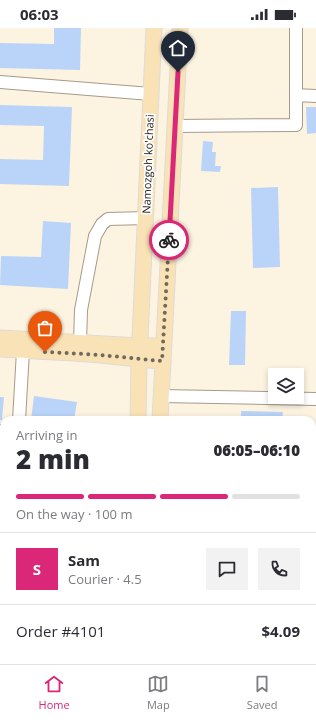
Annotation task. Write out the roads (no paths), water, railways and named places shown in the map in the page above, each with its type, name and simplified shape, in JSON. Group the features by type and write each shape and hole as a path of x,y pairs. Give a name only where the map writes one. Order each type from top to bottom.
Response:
{"main road":[{"name":"Namozgoh ko'chasi","path":"138,416 154,28"},
{"path":"160,416 180,28"},
{"path":"0,338 80,343 140,353 162,361"},
{"path":"0,350 126,357 163,346"}],"street":[{"path":"175,126 296,125 296,28"},
{"path":"0,82 151,94"},
{"path":"296,95 316,96"},
{"path":"80,343 81,310 95,236 102,224 108,219 146,218"},
{"path":"19,416 23,351"},
{"path":"161,396 316,399"}]}
